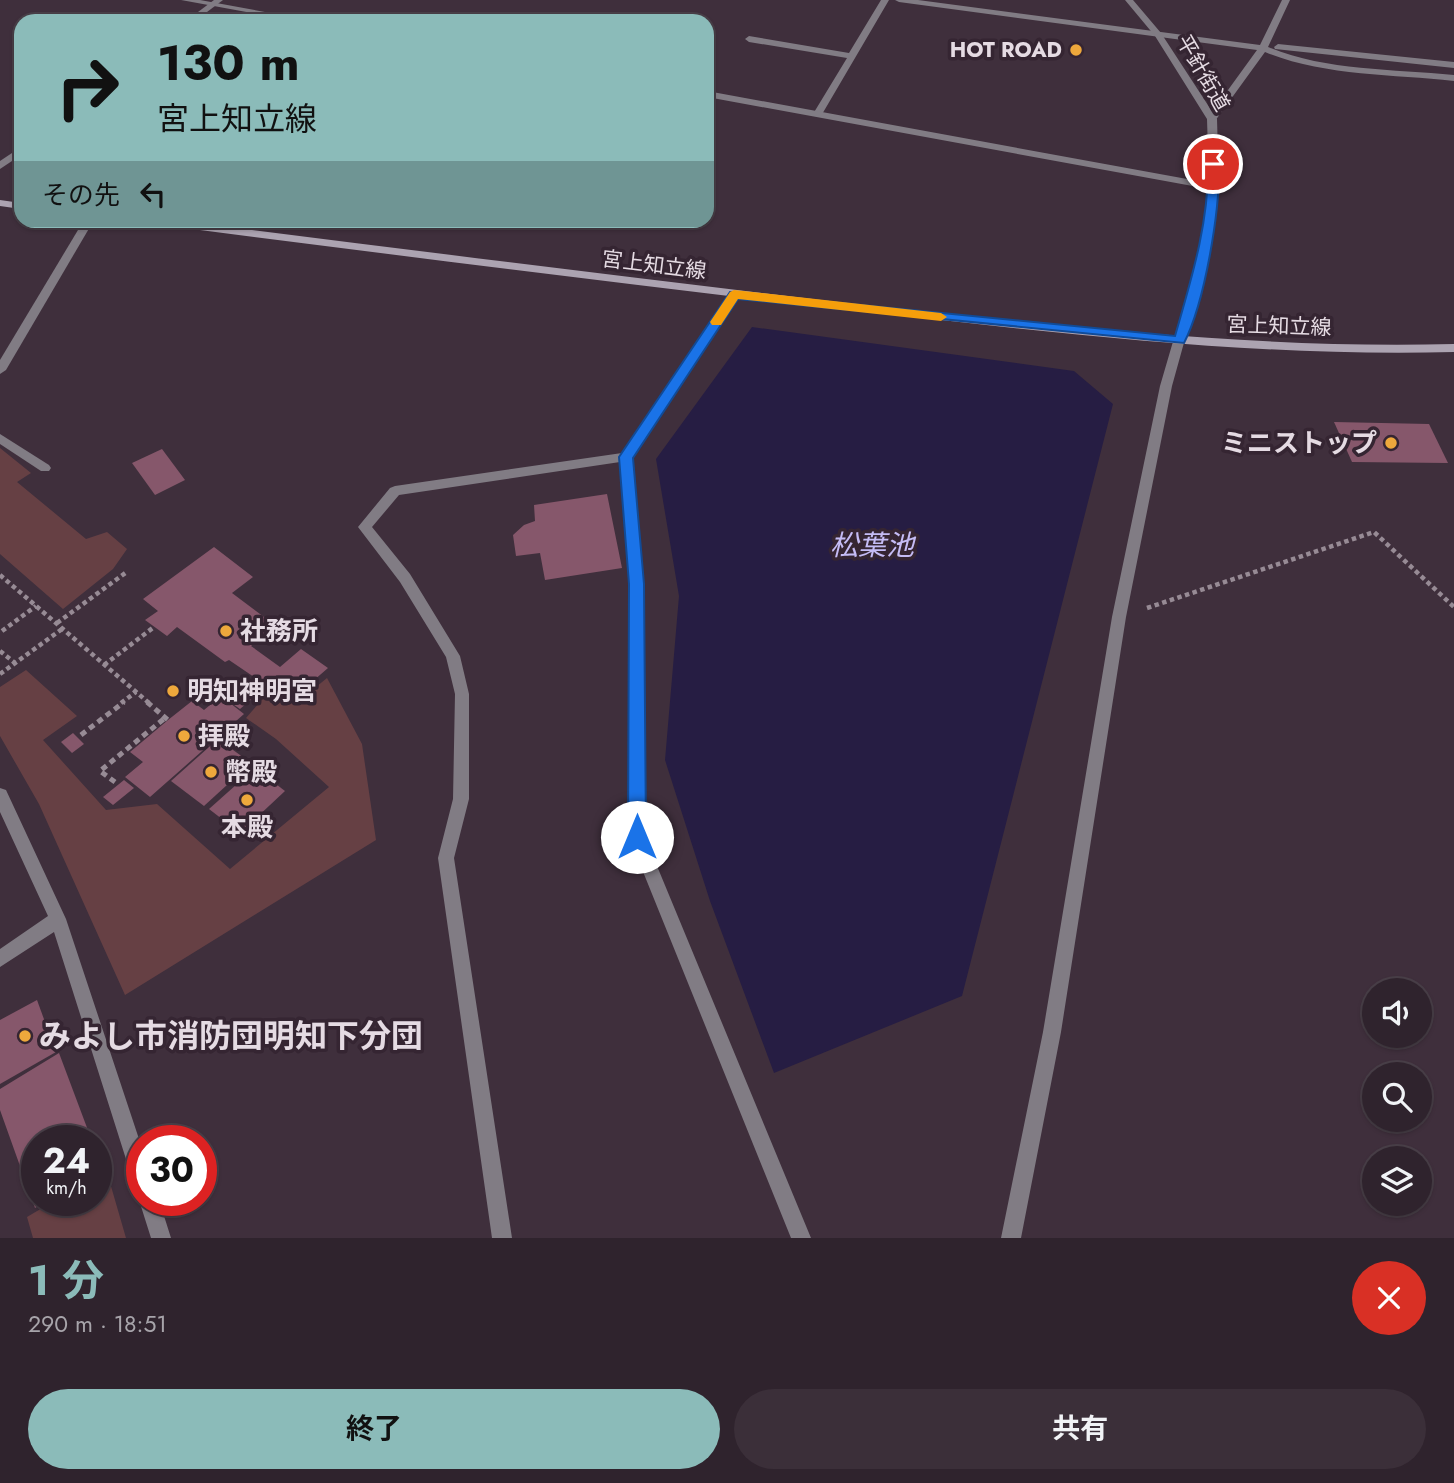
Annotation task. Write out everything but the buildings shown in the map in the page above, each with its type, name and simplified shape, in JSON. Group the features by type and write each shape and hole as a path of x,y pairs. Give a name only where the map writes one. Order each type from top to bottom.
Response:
{"main road":[{"name":"宮上知立線","path":"208,228 734,294 1180,340 1245,346 1454,348"}],"street":[{"path":"185,0 216,2 275,14"},
{"path":"818,114 885,0"},
{"path":"899,0 1263,48 1287,47 1454,65"},
{"name":"平針街道","path":"1011,1238 1052,1032 1119,617 1166,386 1203,256 1214,187 1212,119 1158,35 1129,0"},
{"path":"1212,119 1263,48 1286,0"},
{"path":"200,14 216,2"},
{"path":"750,38 852,56"},
{"path":"1263,48 1274,54 1321,62 1454,78"},
{"path":"714,95 1214,187"},
{"path":"0,166 14,155"},
{"path":"0,370 84,228"},
{"path":"734,294 626,457 637,584 637,837 801,1238"},
{"path":"0,438 46,468"},
{"path":"502,1238 446,858 461,799 462,694 453,656 405,578 366,527 395,491 626,457"},
{"path":"0,795 58,919 126,1129"},
{"path":"0,959 58,919"},
{"path":"154,1216 161,1238"}],"path":[{"path":"1119,617 1374,532 1454,607"},
{"path":"57,623 128,571"},
{"path":"0,575 166,719 100,771 115,782"},
{"path":"2,631 36,606"},
{"path":"104,665 155,627"},
{"path":"0,674 62,629"},
{"path":"0,651 15,663"},
{"path":"81,735 136,692"}],"shaded area":[{"path":"0,448 31,473 17,482 86,539 107,532 127,549 113,569 63,609 0,554"},
{"path":"26,670 77,716 43,740 106,810 157,804 230,869 329,787 276,739 246,718 274,686 294,705 327,678 362,744 376,840 125,995 39,804 0,736 0,687"},
{"path":"112,1190 126,1238 33,1238 27,1217 112,1216"}],"water":[{"name":"松葉池","path":"752,327 1074,371 1113,404 962,996 774,1073 710,901 665,760 679,596 656,459"}],"slow traffic":[{"path":"716,322 734,294 941,317"}],"place":[{"name":"HOT ROAD","path":"1076,50"},
{"name":"ミニストップ","path":"1391,443"},
{"name":"社務所","path":"226,631"},
{"name":"明知神明宮","path":"173,691"},
{"name":"拝殿","path":"184,736"},
{"name":"幣殿","path":"211,772"},
{"name":"本殿","path":"247,800"},
{"name":"みよし市消防団明知下分団","path":"25,1036"}],"route":[{"path":"637,837 637,584 626,457 734,294 1110,335 1180,340 1203,256 1214,187 1213,164"}]}
